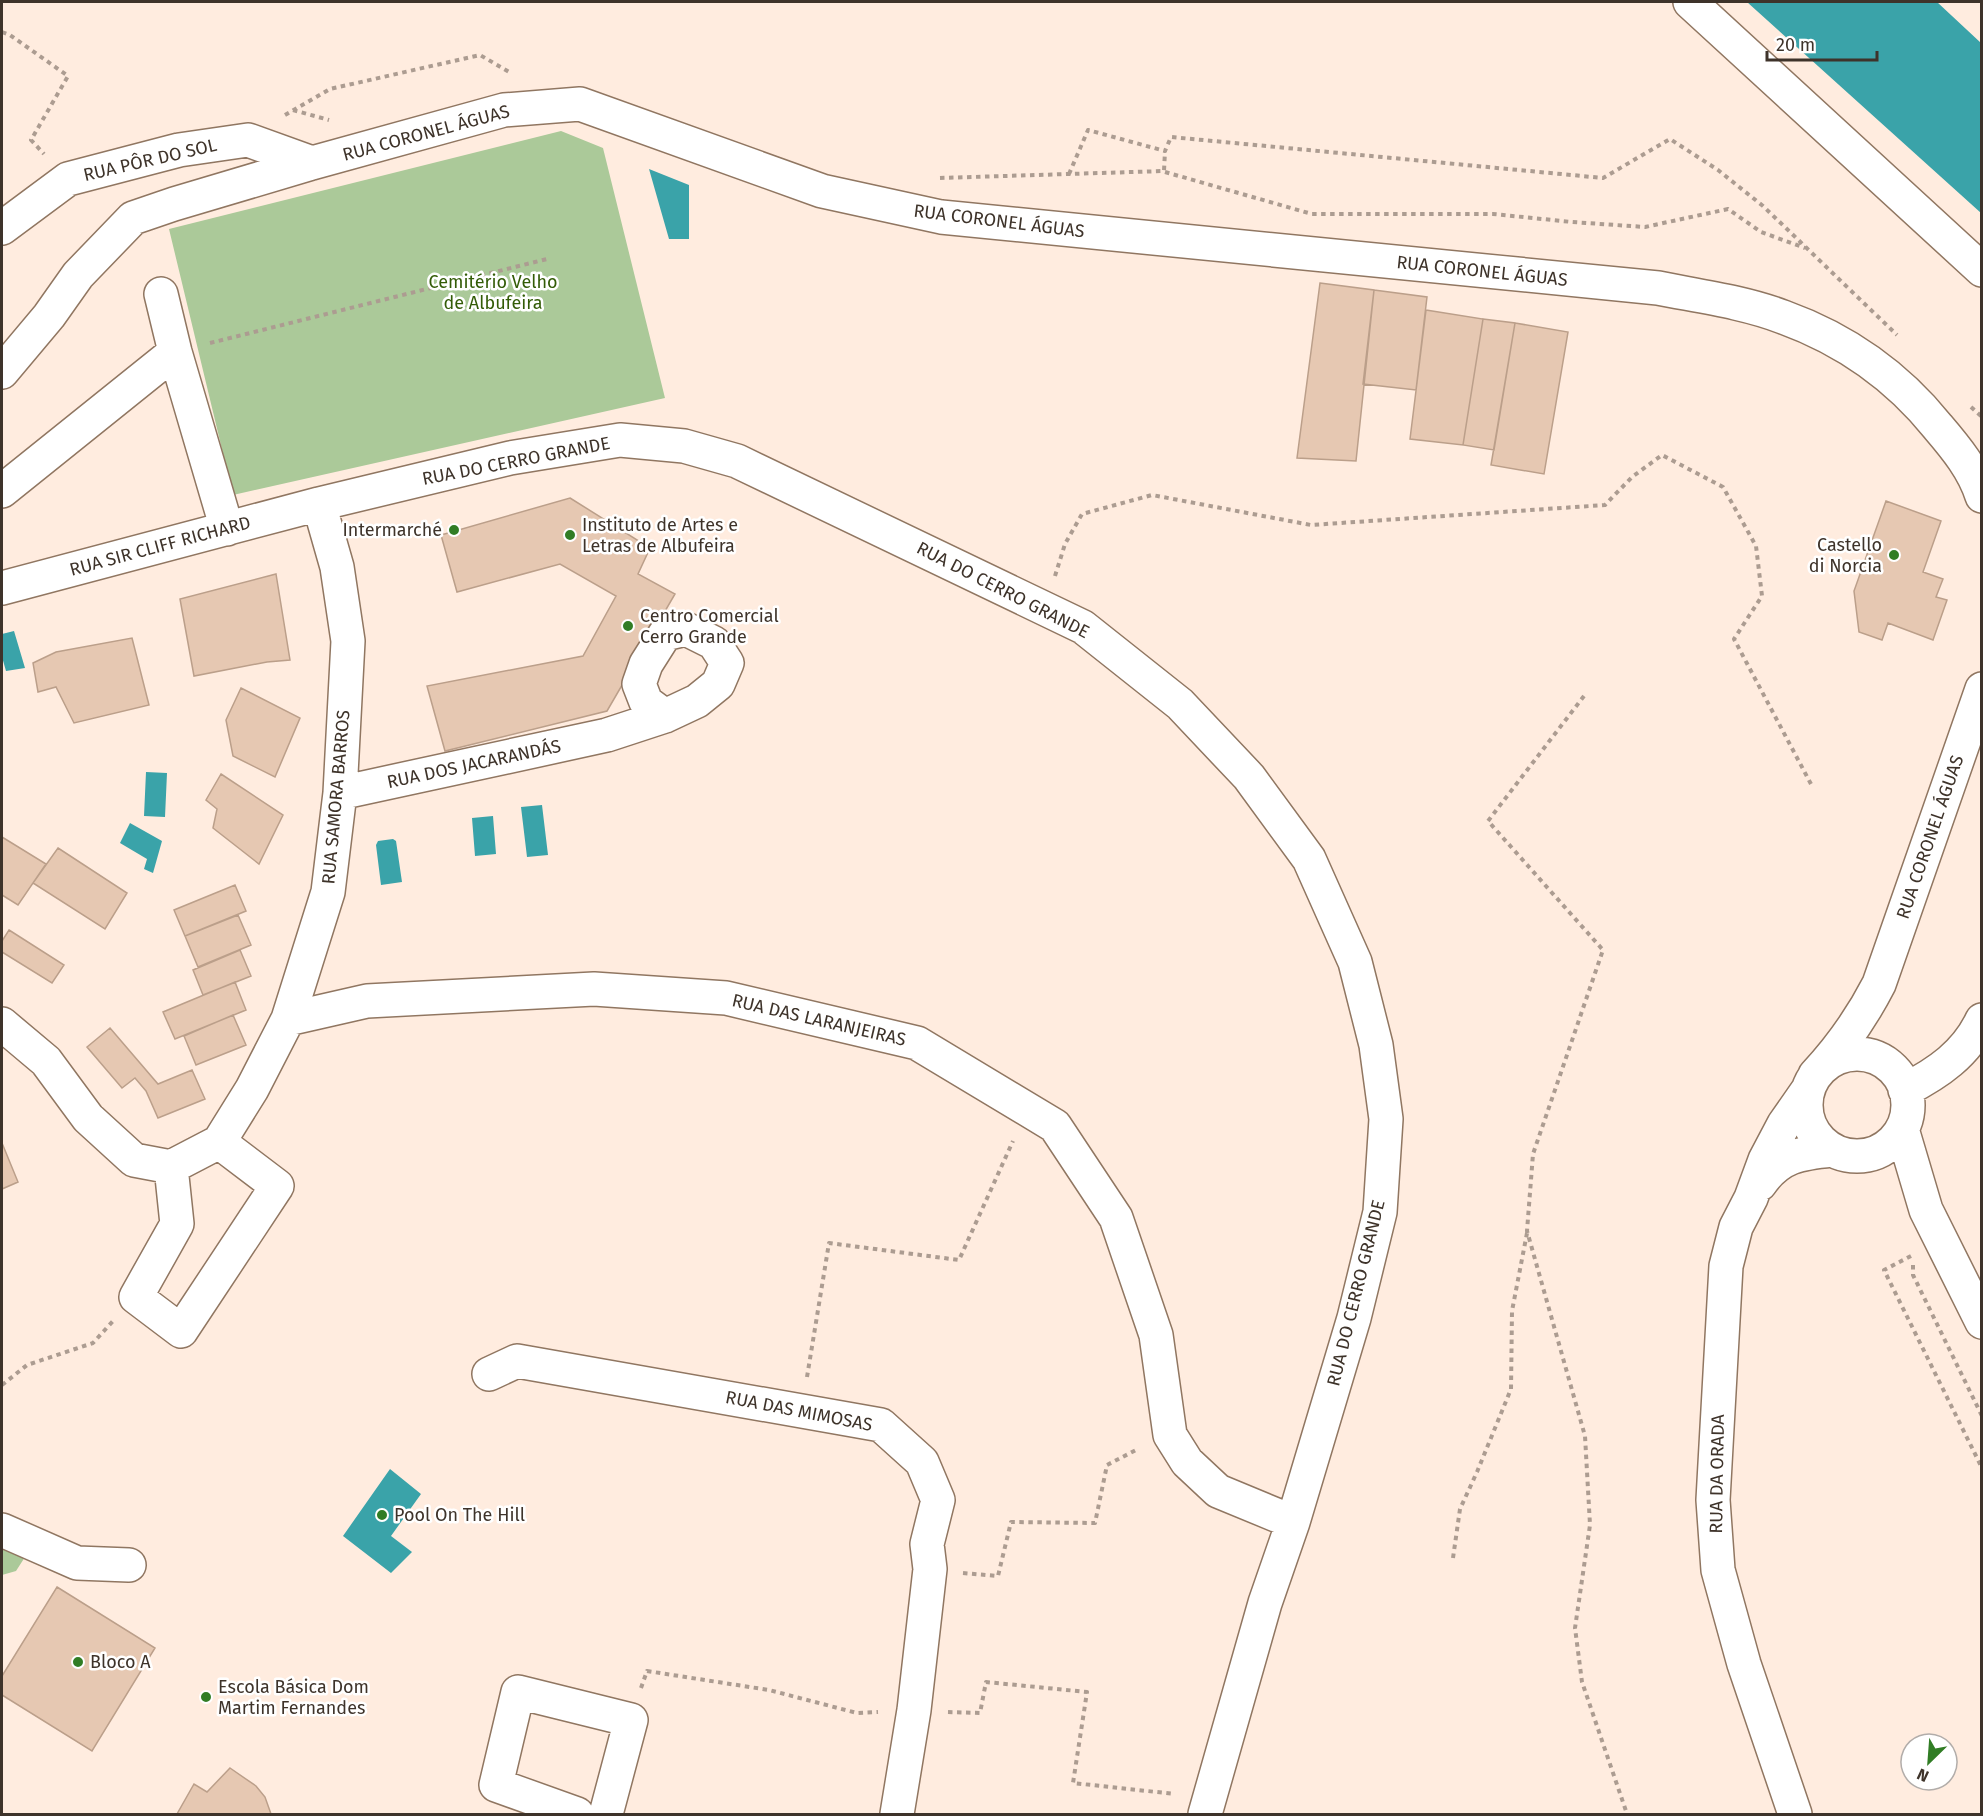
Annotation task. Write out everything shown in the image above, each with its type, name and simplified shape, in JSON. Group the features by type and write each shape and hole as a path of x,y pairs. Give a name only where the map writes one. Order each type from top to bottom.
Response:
{"street":[{"path":"1690,2 1982,270"},
{"name":"RUA CORONEL ÁGUAS","path":"2,372 49,316 78,274 133,219 174,204 312,163 504,110 580,105 822,191 941,217 1658,288 1783,317 1851,348 1892,378 1928,414 1962,455 1982,496"},
{"name":"RUA PÔR DO SOL","path":"2,228 68,179 179,150 248,140 312,163"},
{"path":"161,294 175,352 227,529"},
{"path":"2,491 175,352"},
{"name":"RUA DO CERRO GRANDE","path":"319,504 510,458 620,440 684,446 737,461 1083,627 1180,704 1249,777 1309,859 1354,962 1376,1045 1386,1119 1380,1212 1354,1318 1293,1522 1265,1603 1207,1806"},
{"name":"RUA SIR CLIFF RICHARD","path":"2,588 319,504"},
{"name":"RUA SAMORA BARROS","path":"219,1142 252,1089 288,1018 328,892 340,793 348,641 337,567 319,504"},
{"name":"RUA DOS JACARANDÁS","path":"340,793 607,735 665,716 697,701 718,684 727,663 714,643 686,629 665,634 607,735"},
{"name":"RUA DOS JACARANDÁS","path":"646,664 639,684 646,702 665,716"},
{"name":"RUA CORONEL ÁGUAS","path":"1880,984 1982,689"},
{"path":"1880,984 1876,1011 1878,1037 1886,1063"},
{"path":"1751,1198 1765,1160 1784,1124 1811,1083 1862,1017 1880,984"},
{"name":"RUA DAS LARANJEIRAS","path":"288,1018 367,1001 594,989 726,998 917,1043 1055,1126 1116,1218 1156,1335 1169,1432 1187,1462 1218,1491 1293,1522"},
{"path":"2,1024 46,1061 88,1118 134,1160 171,1167 219,1142 277,1186 181,1331 136,1297 177,1224 171,1167"},
{"path":"1905,1090 1938,1073 1974,1033"},
{"path":"1751,1198 1769,1170 1798,1154 1839,1153 1863,1156 1878,1152 1893,1142 1907,1116 1908,1103 1905,1090 1898,1075 1886,1063 1867,1055 1847,1055 1829,1062 1811,1083 1805,1105 1807,1118 1821,1142 1839,1153 1888,1172 1926,1210"},
{"path":"1902,1129 1926,1210 1982,1322"},
{"name":"RUA DA ORADA","path":"1751,1198 1736,1227 1726,1266 1713,1500 1718,1570 1744,1664 1795,1815"},
{"name":"RUA DAS MIMOSAS","path":"489,1374 517,1361 881,1425 922,1462 938,1500 927,1544 930,1569 914,1710 897,1815"},
{"path":"2,1530 77,1563 129,1565"},
{"path":"577,1815 496,1785 518,1692 631,1720 606,1815"}],"path":[{"path":"2,32 10,35 68,76 31,140 68,179"},
{"path":"1070,174 1088,130 1165,151 1171,137 1604,178 1670,139 1718,170 1763,206 1899,337"},
{"path":"1164,171 1312,214 1493,214 1645,227 1728,209 1761,232 1808,249"},
{"path":"175,352 547,259"},
{"path":"1965,401 1982,417"},
{"path":"1046,608 1065,544 1082,514 1152,495 1311,525 1605,505 1632,477 1662,455 1723,487 1756,546 1762,596 1734,639 1812,786"},
{"path":"1453,1558 1460,1509 1510,1389 1512,1311 1527,1231 1533,1154 1603,950 1488,821 1584,696"},
{"path":"802,1410 829,1243 959,1260 1027,1109"},
{"path":"1527,1231 1585,1436 1590,1525 1575,1628 1582,1682 1627,1815"},
{"path":"1920,1252 1884,1270 1982,1468"},
{"path":"1917,1257 1913,1263 1913,1275 1982,1416"},
{"path":"2,1385 27,1365 93,1343 136,1297"},
{"path":"930,1569 998,1576 1011,1522 1095,1523 1107,1465 1169,1432"},
{"path":"631,1720 647,1671 769,1690 858,1713 914,1710 980,1713 986,1682 1087,1692 1073,1783 1207,1806"}],"green space":[{"name":"Cemitério Velho de Albufeira","path":"561,131 603,148 665,398 233,495 169,229"},
{"path":"2,1546 25,1557 16,1571 2,1575"}],"water":[{"path":"1747,2 1937,2 1981,43 1981,213"},
{"path":"649,169 689,185 689,239 669,239"},
{"path":"14,631 25,668 6,671 2,657 2,634"},
{"path":"146,772 167,773 165,817 144,816"},
{"path":"542,805 548,855 527,857 521,807"},
{"path":"493,816 496,854 475,856 472,818"},
{"path":"130,823 162,841 153,873 144,869 147,859 120,843"},
{"path":"393,839 396,841 402,882 381,885 376,845 378,841"},
{"name":"Pool On The Hill","path":"390,1469 421,1494 391,1536 412,1552 391,1573 343,1536"}],"building":[{"path":"1320,283 1374,290 1356,461 1297,458"},
{"path":"1374,290 1427,297 1416,390 1363,384"},
{"path":"1426,310 1483,319 1463,445 1410,439"},
{"path":"1483,319 1515,323 1494,450 1463,445"},
{"path":"1515,323 1568,332 1544,474 1491,465"},
{"name":"Centro Comercial Cerro Grande","path":"570,498 650,548 638,574 675,594 607,711 445,751 427,686 583,656 616,596 560,564 457,592 441,535"},
{"path":"1886,501 1941,521 1923,572 1943,579 1936,597 1947,600 1933,640 1888,623 1882,640 1859,632 1854,591"},
{"path":"276,574 290,660 267,662 194,676 180,599"},
{"path":"132,638 149,705 74,723 56,687 38,692 33,663 56,652"},
{"path":"241,688 300,718 275,777 233,756 226,720"},
{"path":"221,774 283,815 259,864 213,828 217,809 206,800"},
{"path":"2,837 46,864 18,905 2,895"},
{"path":"58,848 127,893 105,929 33,883"},
{"path":"235,885 246,911 185,936 174,910"},
{"path":"238,915 251,945 198,967 185,936"},
{"path":"9,930 64,965 52,983 2,952 2,941"},
{"path":"240,950 251,976 203,995 193,970"},
{"path":"235,982 246,1010 175,1039 163,1012"},
{"path":"233,1015 246,1045 196,1065 184,1036"},
{"path":"110,1028 158,1084 192,1070 205,1099 158,1118 146,1091 135,1078 122,1088 87,1047"},
{"path":"2,1143 18,1182 2,1189"},
{"name":"Bloco A","path":"57,1587 155,1648 92,1751 2,1695 2,1676"},
{"path":"230,1768 256,1786 265,1797 271,1814 177,1814 194,1784 207,1792"}],"place":[{"name":"Intermarché","path":"454,530"},
{"name":"Instituto de Artes e Letras de Albufeira","path":"570,535"},
{"name":"Castello di Norcia","path":"1894,555"},
{"name":"Centro Comercial Cerro Grande","path":"628,626"},
{"name":"Pool On The Hill","path":"382,1515"},
{"name":"Bloco A","path":"78,1662"},
{"name":"Escola Básica Dom Martim Fernandes","path":"206,1697"}]}
